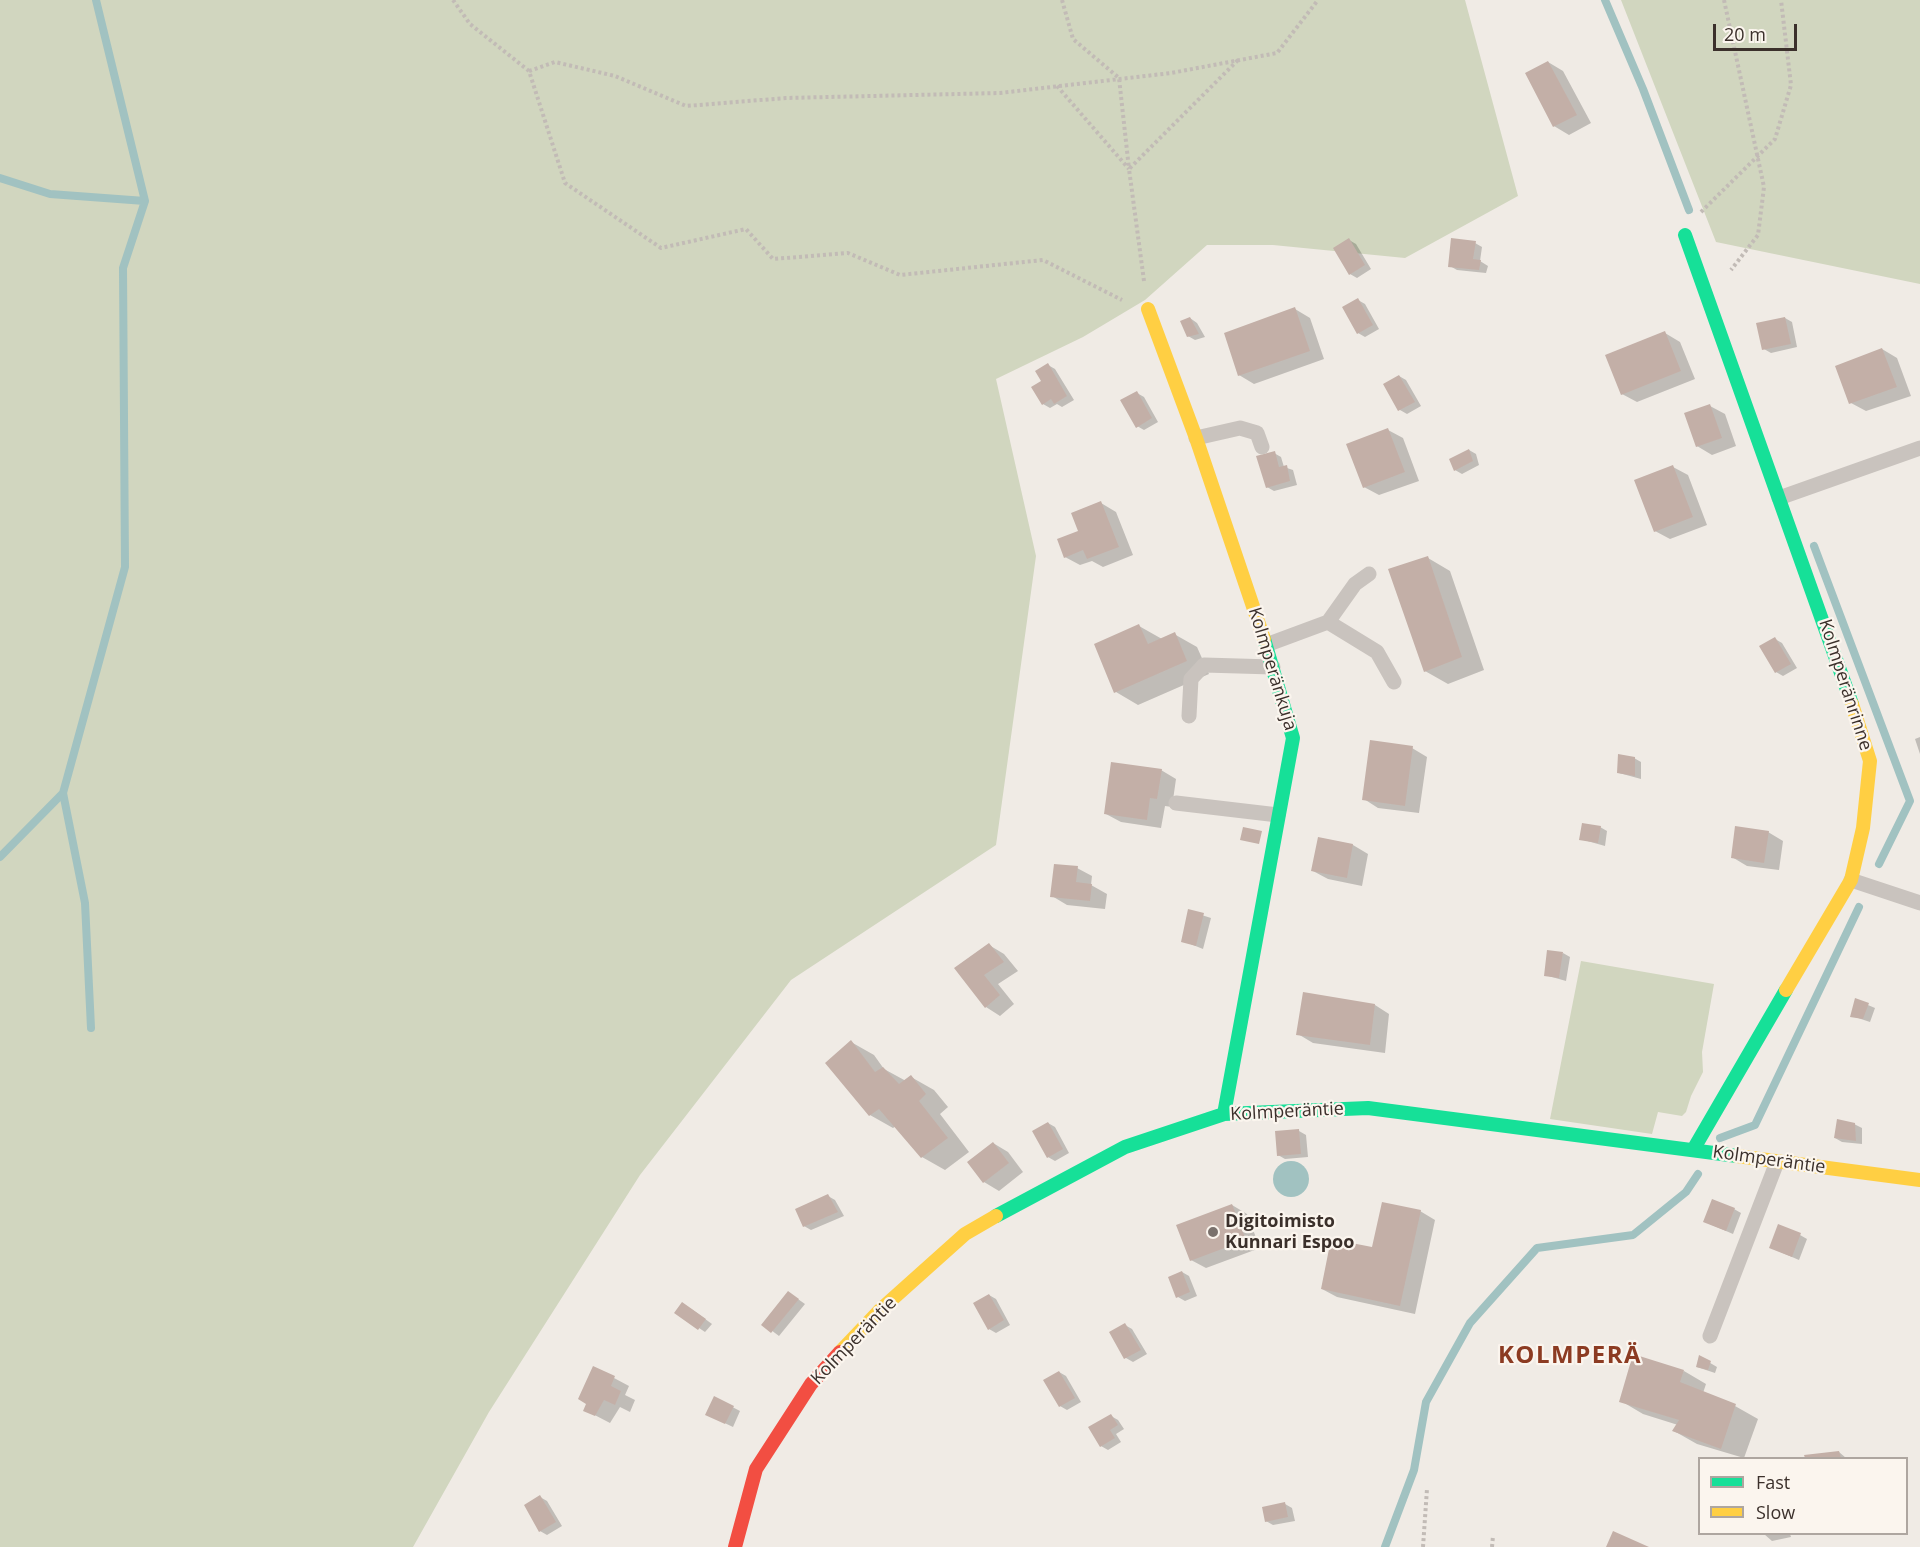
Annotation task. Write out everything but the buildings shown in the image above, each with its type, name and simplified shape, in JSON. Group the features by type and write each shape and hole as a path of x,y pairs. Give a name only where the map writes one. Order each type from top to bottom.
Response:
{"street":[{"name":"Kolmperänrinne","path":"1685,235 1834,649 1870,761 1863,828 1851,880 1693,1150"},
{"name":"Kolmperänkuja","path":"1148,309 1196,438 1266,645 1293,738 1224,1114"},
{"name":"Kolmperäntie","path":"735,1547 756,1468 811,1384 879,1311 957,1242 1029,1196 1125,1147 1224,1114 1368,1108 1920,1180"}],"lane":[{"path":"1196,438 1240,428 1257,434 1262,447"},
{"path":"1779,498 1920,448"},
{"path":"1266,645 1328,622 1356,584 1370,574"},
{"path":"1328,622 1377,652 1394,682"},
{"path":"1189,716 1191,679 1204,665 1273,667"},
{"path":"1176,803 1278,815"},
{"path":"1851,880 1920,903"},
{"path":"1710,1336 1777,1162"}],"path":[{"path":"453,0 470,24 529,71 565,183 661,249 746,229 773,259 848,253 900,275 1043,260 1125,301 1148,309 1119,78 1072,39 1062,0"},
{"path":"529,71 555,62 565,64 615,76 686,106 786,98 1000,93 1171,73 1277,53 1318,0"},
{"path":"1705,291 1715,280 1727,274 1758,235 1764,187 1724,0"},
{"path":"1685,235 1693,219 1775,139 1791,85 1781,0"},
{"path":"1129,170 1238,60"},
{"path":"1057,86 1129,170"},
{"path":"1423,1547 1426,1489"},
{"path":"1492,1547 1493,1536"}],"green space":[{"path":"0,0 1465,0 1518,196 1405,258 1273,245 1207,245 1145,300 1083,337 996,379 1036,556 996,845 791,980 640,1175 489,1412 413,1547 0,1547"},
{"path":"1621,0 1920,0 1920,284 1716,242"},
{"path":"1581,961 1714,984 1702,1052 1703,1072 1686,1112 1682,1116 1658,1112 1652,1134 1550,1119"}],"water":[{"path":"1291,1161 1304,1166 1309,1179 1304,1192 1291,1197 1278,1192 1273,1179 1278,1166"}],"waterway":[{"path":"91,1028 85,903 63,793 125,567 123,268 145,201 96,0"},
{"path":"1605,0 1643,89 1689,210"},
{"path":"0,178 50,194 145,201"},
{"path":"1814,546 1910,801 1879,864"},
{"path":"0,857 63,793"},
{"path":"1720,1138 1755,1125 1859,907"},
{"path":"1385,1547 1414,1470 1426,1402 1470,1323 1537,1248 1633,1235 1686,1192 1698,1174"}],"traffic: fast":[{"path":"1685,235 1852,704"},
{"path":"1224,1114 1293,738 1264,639"},
{"path":"1693,1150 1786,990"},
{"path":"996,1216 1125,1147 1224,1114 1368,1108 1737,1156"}],"traffic: slow":[{"path":"1148,309 1196,438 1264,639"},
{"path":"1786,990 1851,880 1863,828 1870,761 1852,704"},
{"path":"1737,1156 1920,1180"},
{"path":"840,1352 879,1311 965,1234 996,1216"}],"traffic: jam":[{"path":"735,1547 756,1469 811,1384 840,1352"}],"place":[{"name":"Digitoimisto Kunnari Espoo","path":"1213,1232"}],"district":[{"name":"KOLMPERÄ","path":"1570,1356"}]}
